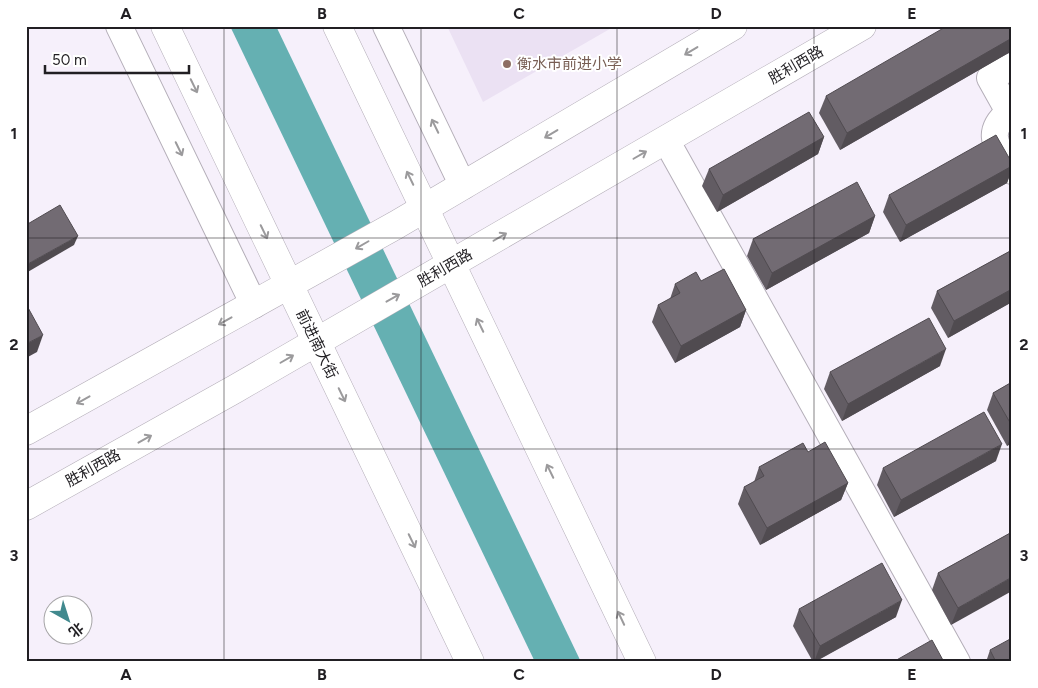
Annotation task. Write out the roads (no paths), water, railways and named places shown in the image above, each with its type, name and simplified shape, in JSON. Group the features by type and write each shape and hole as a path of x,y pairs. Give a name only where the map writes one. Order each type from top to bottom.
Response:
{"main road":[{"name":"前进南大街","path":"165,26 470,662"},
{"path":"337,26 642,662"},
{"path":"26,431 396,226 733,26"},
{"name":"胜利西路","path":"26,506 427,279 862,26"}],"street":[{"path":"119,26 254,304"},
{"path":"386,26 463,186"},
{"path":"1012,66 990,78 1009,112 995,128 994,135 995,142 1012,171"},
{"path":"666,140 957,662"}],"water":[{"path":"230,26 276,26 581,662 535,662"}],"place":[{"name":"衡水市前进小学","path":"507,64"}]}
